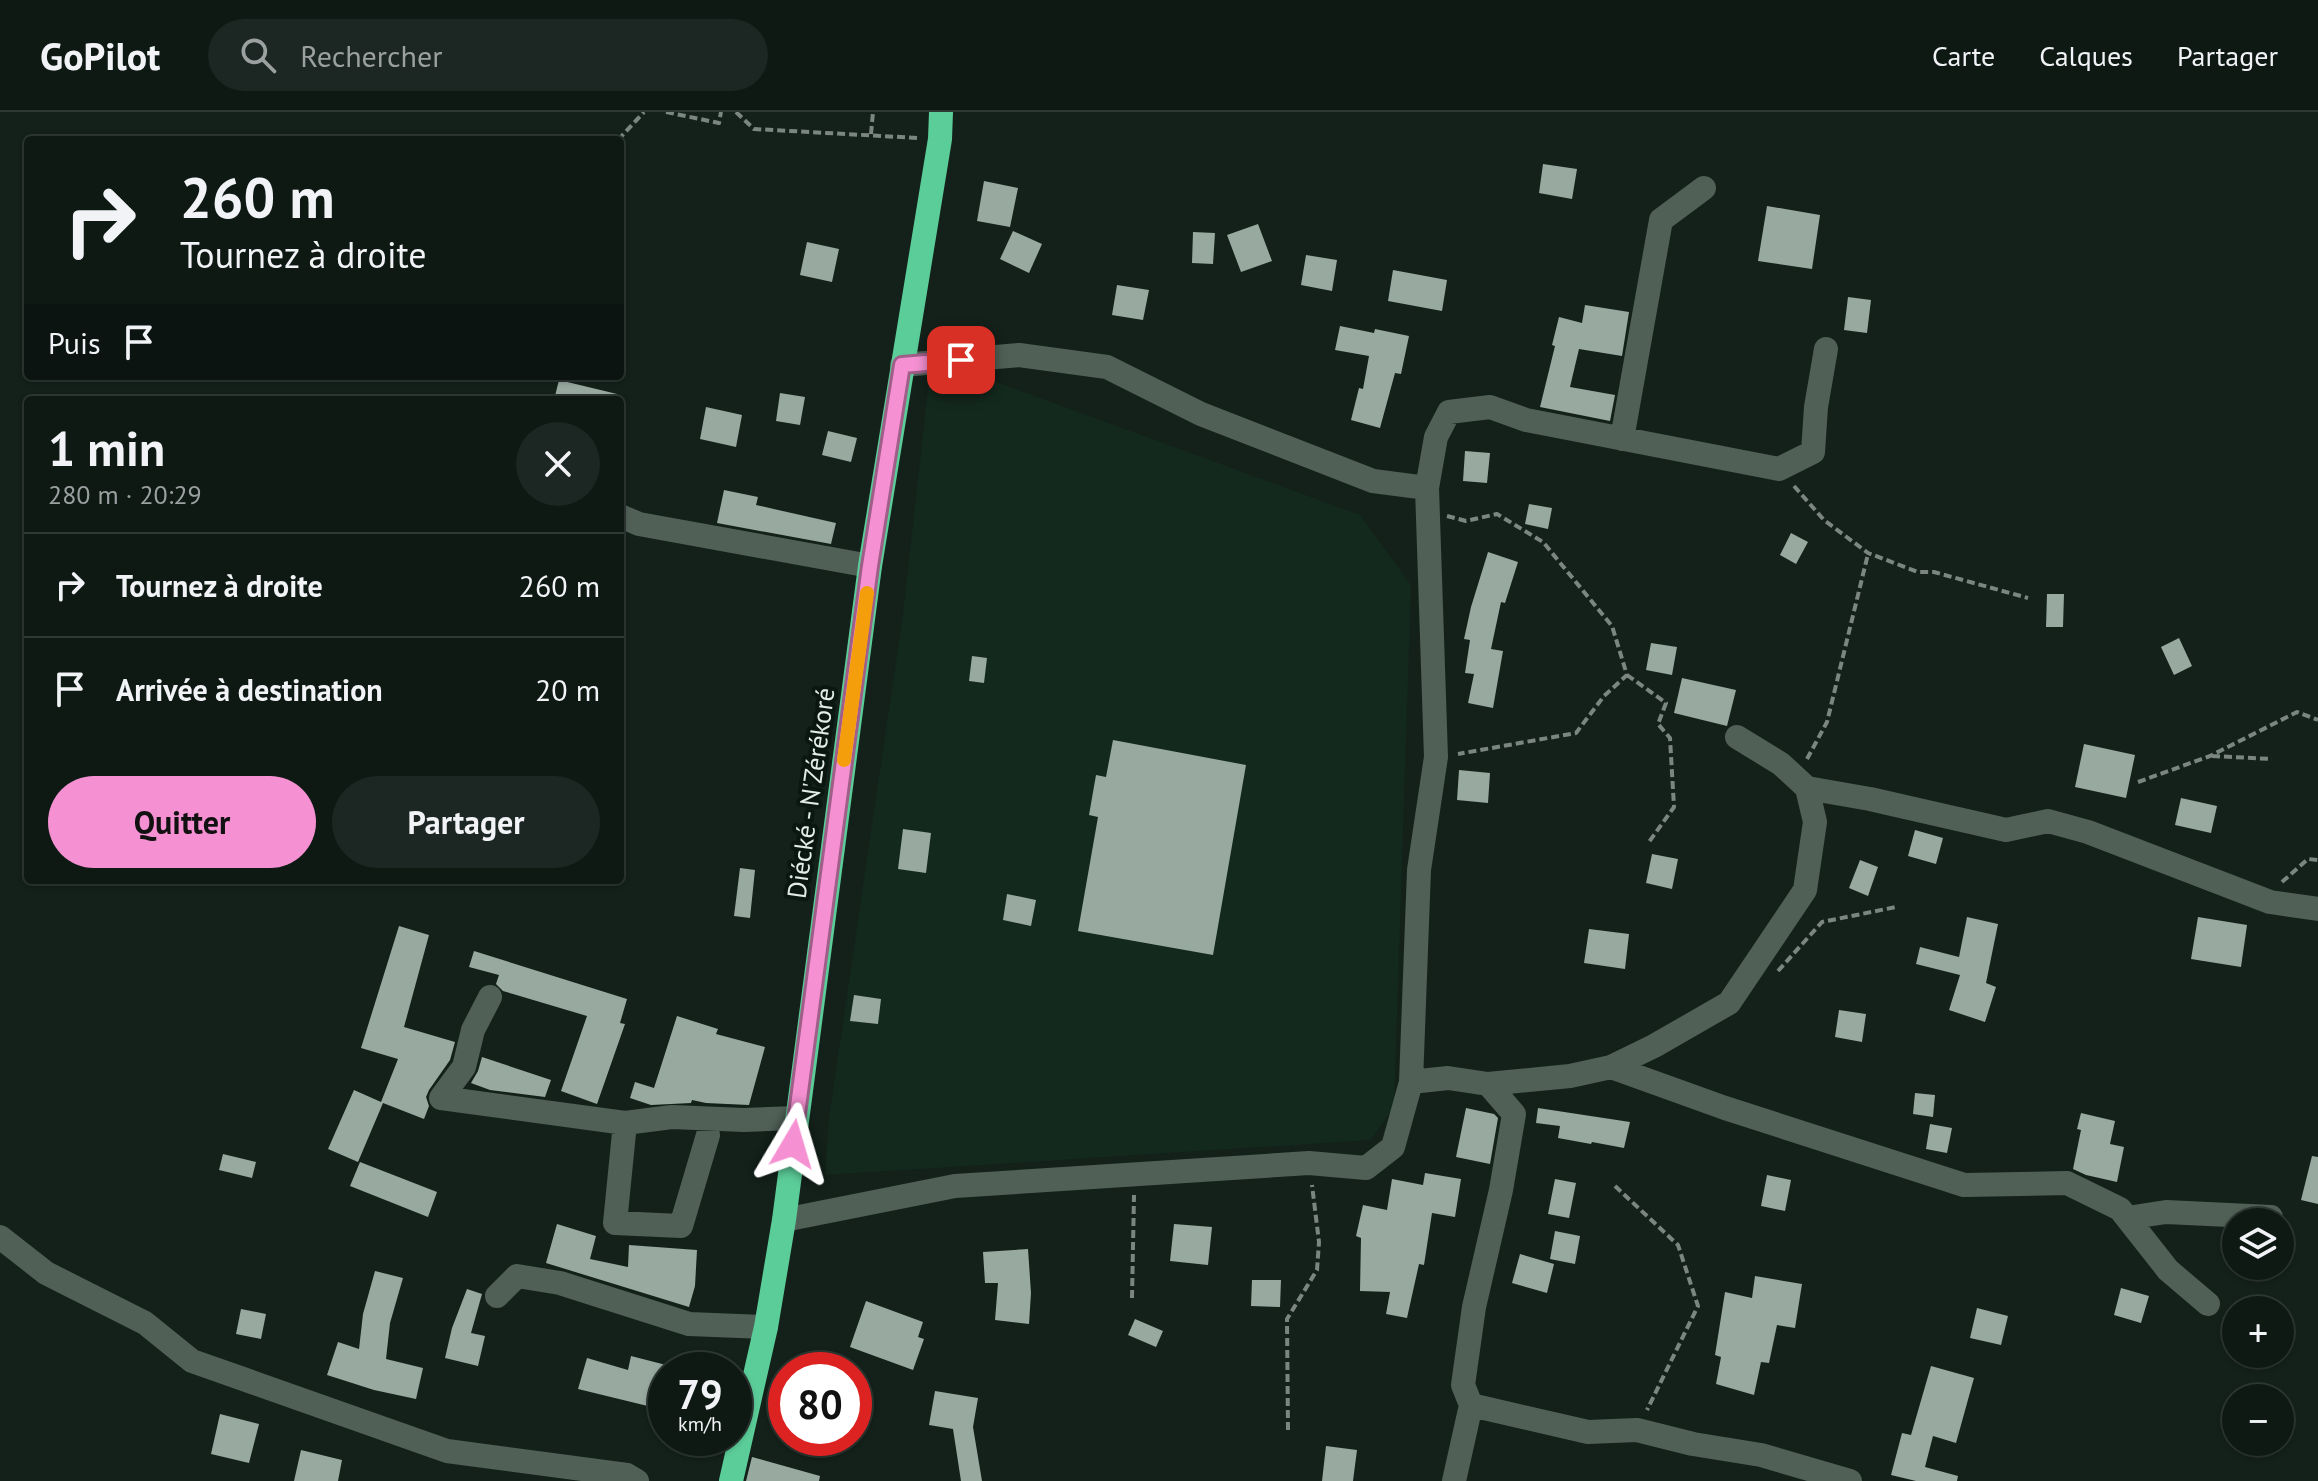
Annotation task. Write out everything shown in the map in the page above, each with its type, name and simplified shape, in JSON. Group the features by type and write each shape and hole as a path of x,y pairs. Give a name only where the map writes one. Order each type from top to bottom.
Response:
{"highway":[{"name":"Diécké - N'Zérékoré","path":"731,1481 766,1327 784,1220 870,566 940,139 941,112"}],"street":[{"path":"1622,439 1661,220 1704,188"},
{"path":"784,1220 955,1186 1309,1163 1366,1168 1393,1147 1411,1082 1419,870 1436,757 1427,499 1436,437 1449,412 1490,407 1526,420 1779,469 1813,452 1816,407 1826,349"},
{"path":"902,365 1019,355 1107,367 1201,414 1427,499"},
{"path":"624,518 639,524 870,566"},
{"path":"1737,737 1781,764 1807,788 2006,830 2048,821 2088,832 2270,902 2318,909"},
{"path":"1411,1082 1448,1078 1488,1084 1570,1076 1611,1067 1729,1003 1805,890 1815,822 1807,788"},
{"path":"490,997 473,1030 464,1067 441,1098 625,1123 672,1117 744,1120 796,1118"},
{"path":"1611,1067 1725,1108 1964,1185 2067,1183 2120,1209 2168,1270 2208,1304"},
{"path":"1454,1481 1471,1405 1463,1385 1474,1307 1501,1190 1514,1114 1488,1084"},
{"path":"625,1123 615,1223 681,1226 708,1135"},
{"path":"2127,1218 2166,1212 2222,1215"},
{"path":"0,1237 46,1273 145,1323 192,1361 447,1451 627,1475 637,1481"},
{"path":"497,1296 517,1276 560,1283 689,1324 766,1327"},
{"path":"1471,1405 1588,1432 1637,1430 1693,1444 1761,1455 1850,1481"}],"path":[{"path":"622,136 644,112"},
{"path":"666,112 719,123 721,112"},
{"path":"736,112 754,129 940,139"},
{"path":"871,134 873,112"},
{"path":"1779,469 1824,520 1868,553 1918,572 1934,572 2028,598"},
{"path":"1427,499 1466,521 1497,514 1543,542 1612,626 1627,675 1666,703 1658,724 1670,738 1674,807 1649,842"},
{"path":"1807,788 1804,766 1827,722 1868,553"},
{"path":"1436,757 1576,733 1604,696 1627,675"},
{"path":"2138,782 2210,756 2297,712 2318,720"},
{"path":"2210,756 2272,759"},
{"path":"2270,902 2284,878 2308,859 2318,860"},
{"path":"1769,977 1782,968 1822,922 1896,907"},
{"path":"1288,1430 1287,1319 1317,1270 1319,1242 1309,1163"},
{"path":"1132,1298 1134,1176"},
{"path":"1615,1186 1678,1245 1698,1306 1637,1430"}],"shaded area":[{"path":"961,369 1360,515 1411,585 1394,1107 1371,1140 825,1175 829,1118 903,614 929,381"}],"building":[{"path":"1543,164 1577,169 1572,199 1539,193"},
{"path":"984,181 1018,188 1010,227 977,221"},
{"path":"1767,206 1820,215 1812,269 1758,261"},
{"path":"1258,224 1272,261 1241,272 1227,235"},
{"path":"1013,231 1042,244 1029,273 1000,259"},
{"path":"1193,232 1215,233 1213,264 1192,263"},
{"path":"807,242 839,249 832,282 800,275"},
{"path":"1306,255 1337,260 1332,291 1301,285"},
{"path":"1393,270 1447,280 1442,311 1388,301"},
{"path":"1117,285 1149,290 1143,320 1112,315"},
{"path":"1848,297 1871,300 1867,333 1844,330"},
{"path":"1585,305 1629,312 1622,356 1579,349 1570,387 1615,395 1610,421 1540,407 1559,317 1582,323"},
{"path":"1340,326 1409,336 1401,374 1395,373 1380,428 1351,420 1359,388 1363,389 1369,356 1335,350"},
{"path":"559,380 617,394 617,396 555,396"},
{"path":"780,393 805,397 800,425 776,421"},
{"path":"706,407 742,415 736,447 700,439"},
{"path":"828,431 857,438 851,462 822,455"},
{"path":"1465,451 1490,453 1487,483 1463,481"},
{"path":"724,490 758,497 756,505 836,523 831,544 717,523"},
{"path":"1529,504 1552,508 1548,529 1525,524"},
{"path":"1791,533 1808,542 1796,564 1780,555"},
{"path":"1488,552 1518,562 1505,603 1501,602 1491,649 1503,651 1493,708 1468,703 1474,674 1465,673 1470,640 1464,639"},
{"path":"2047,594 2064,594 2063,627 2046,627"},
{"path":"2179,638 2192,666 2174,675 2161,647"},
{"path":"1651,643 1677,647 1672,675 1646,670"},
{"path":"972,656 987,658 984,683 969,681"},
{"path":"1682,678 1736,690 1727,726 1674,713"},
{"path":"1113,740 1246,765 1213,955 1078,931 1098,817 1089,815 1096,775 1106,777"},
{"path":"2084,744 2135,755 2126,798 2075,787"},
{"path":"1459,770 1490,773 1488,803 1457,800"},
{"path":"2181,798 2217,806 2211,833 2175,825"},
{"path":"903,829 931,833 926,873 898,869"},
{"path":"1915,830 1943,838 1936,864 1908,856"},
{"path":"1652,854 1678,859 1672,889 1646,883"},
{"path":"1860,860 1878,867 1868,896 1849,888"},
{"path":"740,868 755,870 750,918 734,916"},
{"path":"1007,894 1036,900 1031,926 1003,920"},
{"path":"1967,917 1998,924 1986,983 1996,987 1985,1022 1949,1010 1960,975 1916,964 1920,947 1959,957"},
{"path":"2198,917 2247,925 2241,967 2191,959"},
{"path":"399,926 429,935 404,1027 455,1042 450,1060 426,1097 429,1106 424,1119 383,1103 358,1162 328,1149 354,1090 381,1102 398,1059 361,1048"},
{"path":"1589,929 1629,934 1625,969 1584,963"},
{"path":"474,951 627,999 620,1023 625,1024 597,1104 561,1091 587,1016 503,991 496,984 499,975 469,967"},
{"path":"854,995 881,999 878,1024 850,1021"},
{"path":"1839,1010 1866,1014 1862,1042 1835,1037"},
{"path":"677,1016 718,1029 716,1034 765,1047 749,1105 692,1100 691,1103 651,1105 630,1098 635,1082 654,1088"},
{"path":"482,1057 551,1080 545,1097 490,1090 471,1083"},
{"path":"1915,1093 1935,1095 1933,1117 1913,1114"},
{"path":"1466,1108 1494,1114 1498,1118 1490,1164 1456,1157"},
{"path":"1538,1108 1630,1122 1624,1148 1558,1138 1560,1126 1536,1123"},
{"path":"2081,1113 2115,1121 2110,1144 2124,1147 2117,1182 2073,1169 2081,1130 2077,1129"},
{"path":"1930,1124 1952,1128 1947,1153 1926,1149"},
{"path":"223,1154 256,1162 252,1178 219,1170"},
{"path":"2312,1156 2318,1157 2318,1204 2301,1200"},
{"path":"360,1162 437,1192 428,1217 350,1186"},
{"path":"1425,1173 1461,1179 1455,1217 1432,1213 1424,1265 1419,1264 1407,1318 1386,1314 1390,1292 1360,1291 1361,1238 1356,1236 1363,1205 1387,1210 1392,1179 1423,1185"},
{"path":"1767,1175 1791,1180 1785,1211 1761,1206"},
{"path":"1555,1179 1576,1183 1569,1218 1548,1214"},
{"path":"557,1224 596,1236 590,1259 628,1267 629,1245 697,1250 695,1286 689,1307 546,1263"},
{"path":"1174,1224 1212,1227 1208,1265 1170,1261"},
{"path":"1555,1231 1580,1236 1575,1264 1550,1259"},
{"path":"1028,1249 1031,1293 1029,1324 995,1320 998,1283 985,1283 983,1252"},
{"path":"1520,1254 1554,1264 1547,1293 1512,1283"},
{"path":"375,1271 403,1278 390,1323 386,1359 423,1368 416,1399 327,1375 338,1342 359,1349 363,1314"},
{"path":"1755,1276 1802,1284 1795,1328 1777,1325 1769,1363 1761,1362 1754,1395 1716,1384 1721,1357 1715,1355 1725,1292 1752,1298"},
{"path":"1252,1280 1281,1280 1280,1307 1251,1306"},
{"path":"2121,1288 2149,1296 2141,1323 2114,1315"},
{"path":"467,1289 482,1294 471,1333 485,1336 478,1366 445,1358 452,1328"},
{"path":"866,1301 923,1322 918,1337 924,1339 913,1370 872,1355 872,1352 850,1347"},
{"path":"1977,1308 2008,1316 2001,1345 1970,1338"},
{"path":"241,1309 266,1314 261,1339 236,1334"},
{"path":"1135,1319 1163,1331 1156,1347 1128,1335"},
{"path":"631,1356 648,1360 648,1406 578,1389 587,1358 628,1370"},
{"path":"1931,1366 1974,1378 1956,1443 1933,1436 1925,1467 1958,1476 1957,1481 1916,1481 1891,1475 1902,1433 1911,1435"},
{"path":"935,1391 978,1398 973,1427 982,1481 961,1481 953,1429 929,1425"},
{"path":"220,1414 259,1424 249,1463 211,1454"},
{"path":"1326,1446 1357,1450 1353,1481 1322,1481"},
{"path":"301,1450 342,1460 338,1481 294,1481"},
{"path":"752,1457 820,1476 819,1481 746,1481"}],"slow traffic":[{"path":"844,760 867,593"}],"route":[{"path":"793,1144 870,566 902,365 961,360"}]}
